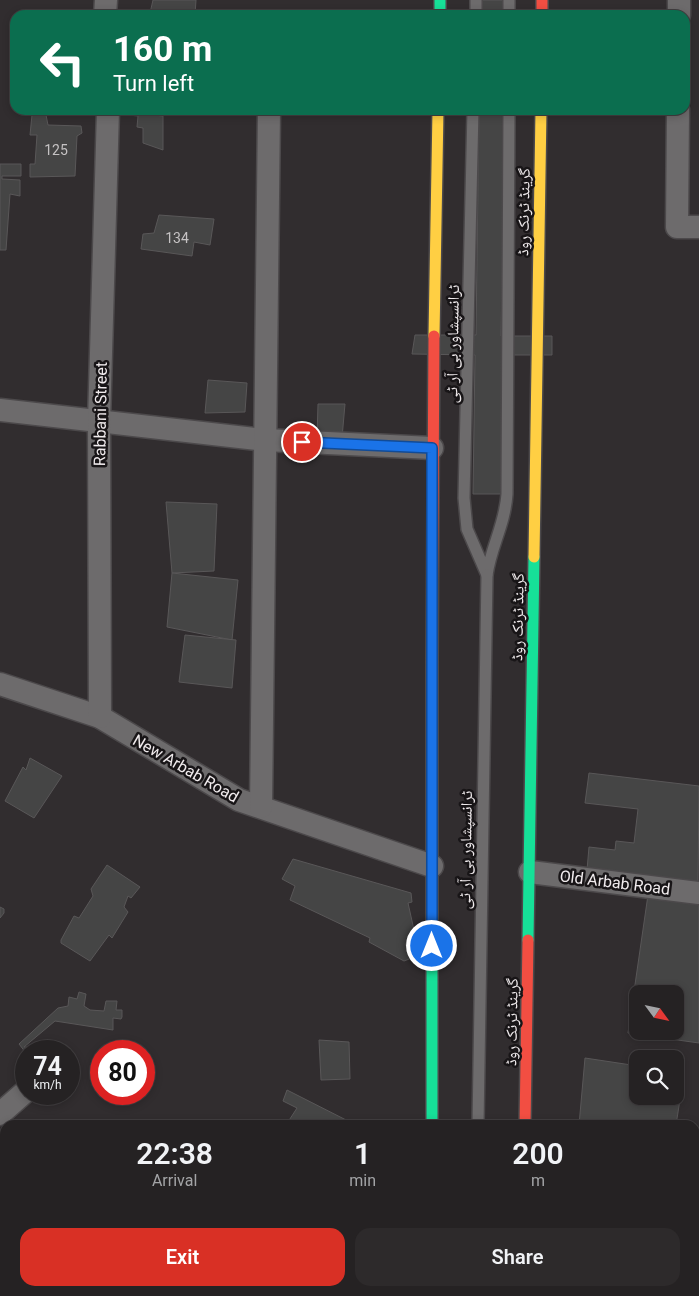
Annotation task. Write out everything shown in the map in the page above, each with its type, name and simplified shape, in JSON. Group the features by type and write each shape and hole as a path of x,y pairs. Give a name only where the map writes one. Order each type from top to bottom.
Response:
{"highway":[{"path":"432,1120 432,448 438,115"},
{"name":"گرینڈ ٹرنک روڈ","path":"525,1120 540,115"}],"street":[{"name":"Rabbani Street","path":"100,718 99,422 108,115"},
{"path":"261,807 269,115"},
{"path":"678,115 677,227 699,227"},
{"path":"0,410 265,440 432,448"},
{"name":"New Arbab Road","path":"0,684 100,718 238,800 432,866"},
{"name":"Old Arbab Road","path":"530,872 699,893"},
{"path":"0,1114 15,1101"}],"lane":[{"name":"ٹرانسپشاور بی آر ٹی","path":"473,115 464,498 467,529 487,575"},
{"name":"ٹرانسپشاور بی آر ٹی","path":"478,1120 487,575 491,554 506,514 507,494 509,115"}],"building":[{"path":"153,0 196,0 195,10 151,10"},
{"path":"480,0 506,0 506,10 480,10"},
{"path":"32,115 46,115 48,125 81,126 82,133 77,136 75,176 30,177 30,164 35,164 37,135 30,135"},
{"path":"128,115 163,116 163,150 143,143 143,128 137,127 138,116"},
{"path":"479,115 505,115 501,336 552,336 552,355 502,355 501,494 473,494 475,355 412,354 415,335 476,335"},
{"path":"0,164 21,164 21,176 2,176 2,179 20,180 20,196 10,194 6,250 0,250"},
{"path":"159,215 214,219 210,245 194,242 192,256 141,249 143,234 154,233"},
{"path":"208,380 247,383 245,412 205,413"},
{"path":"318,404 345,404 342,438 317,438"},
{"path":"166,502 217,504 214,571 172,573"},
{"path":"172,573 238,580 232,640 167,627"},
{"path":"185,635 236,640 232,688 179,682"},
{"path":"30,758 62,776 34,818 5,801 23,767 26,770"},
{"path":"589,773 699,786 698,883 587,870 589,847 615,850 616,841 634,843 638,809 585,803"},
{"path":"293,859 411,893 412,902 408,903 414,930 405,945 412,947 412,958 404,961 369,942 370,938 290,900 295,886 282,879"},
{"path":"107,865 140,887 131,898 128,896 124,907 128,912 112,938 109,935 90,961 61,943 61,940 74,916 79,918 93,896 91,889"},
{"path":"649,888 699,895 699,1043 678,1040 684,1040 684,985 635,985"},
{"path":"0,907 4,909 4,913 0,918"},
{"path":"79,992 86,994 84,1006 90,1010 104,1011 106,1001 117,1001 116,1010 122,1010 122,1017 121,1019 113,1018 113,1030 55,1021 32,1040 23,1040 58,1008 68,1006 69,997 77,999"},
{"path":"319,1040 349,1042 350,1079 321,1080"},
{"path":"585,1058 629,1065 629,1105 679,1105 677,1120 579,1120"},
{"path":"287,1090 346,1120 289,1120 297,1108 283,1101"}],"traffic: fast":[{"path":"440,0 440,10"},
{"path":"528,940 534,557"},
{"path":"432,663 432,1120"}],"traffic: slow":[{"path":"434,336 438,115"},
{"path":"534,557 541,115"}],"traffic: jam":[{"path":"542,0 542,10"},
{"path":"432,663 434,336"},
{"path":"525,1120 528,940"}],"route":[{"path":"302,442 432,448 432,946"}]}
